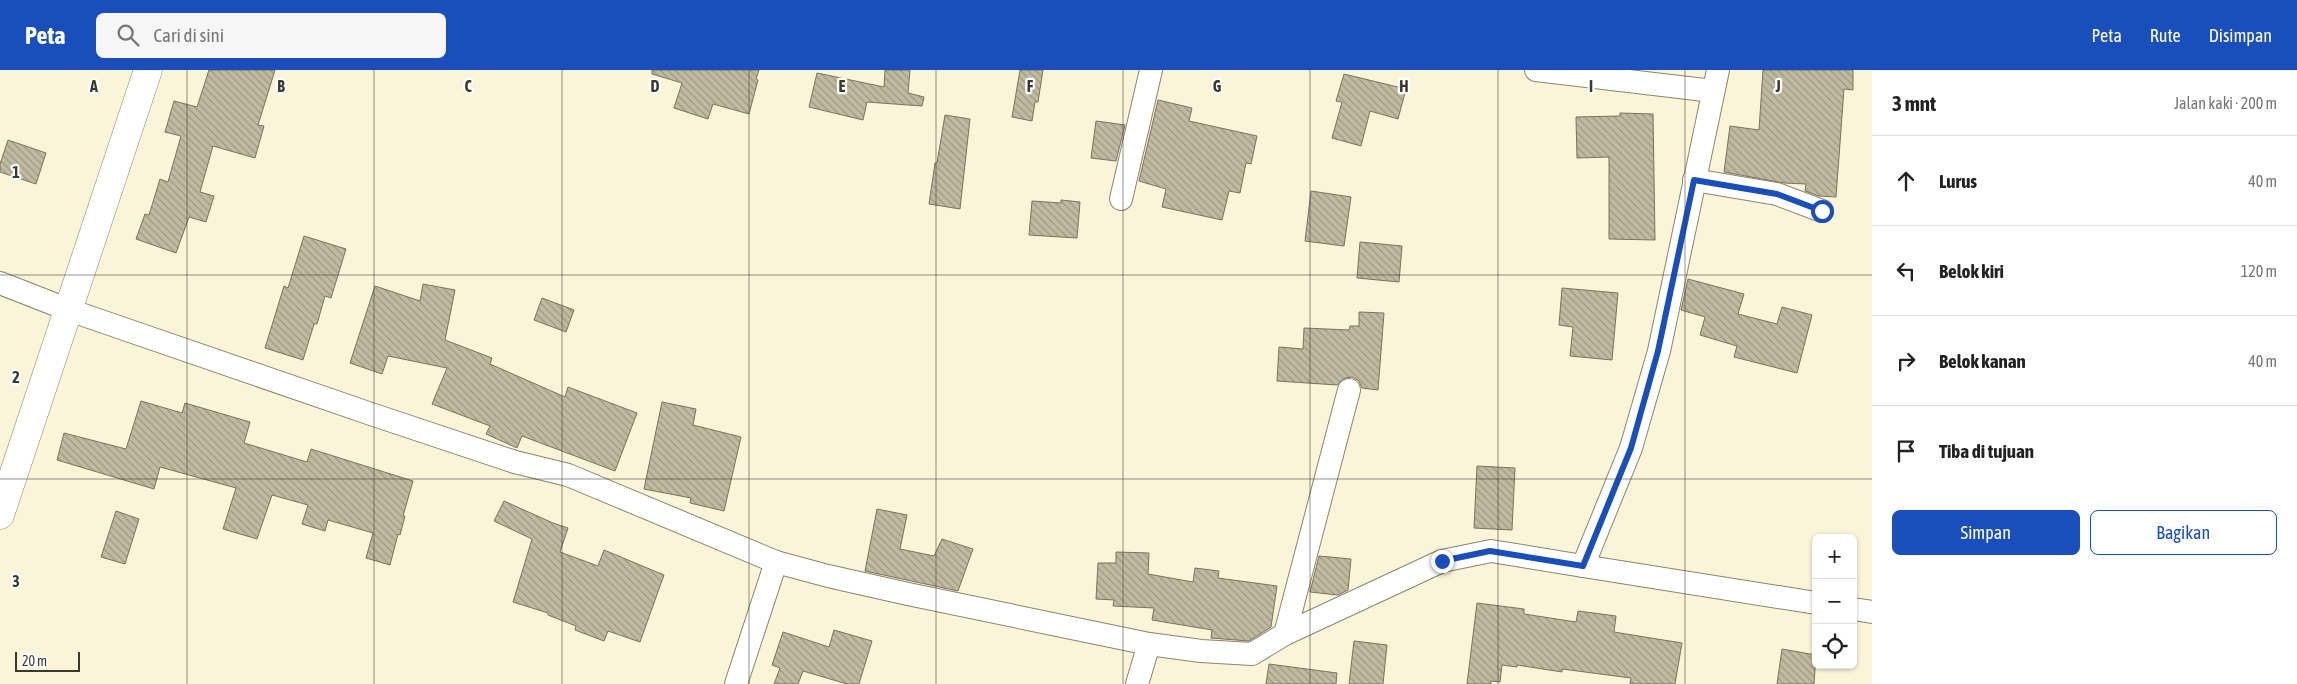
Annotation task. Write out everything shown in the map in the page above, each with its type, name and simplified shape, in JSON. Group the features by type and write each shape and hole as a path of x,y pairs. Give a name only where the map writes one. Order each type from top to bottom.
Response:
{"street":[{"path":"0,515 148,70"},
{"path":"1121,199 1151,70"},
{"path":"1536,70 1716,80 1658,351 1633,439 1583,566"},
{"path":"1694,180 1777,194 1822,211"},
{"path":"0,283 69,310 515,462 568,475 776,562 881,588 1150,644 1201,652 1252,654 1285,634 1442,561 1490,551 1812,602"},
{"path":"1285,634 1349,390"},
{"path":"736,684 776,562"},
{"path":"1857,610 1872,612"},
{"path":"1137,684 1150,644"}],"building":[{"path":"209,70 275,70 258,125 264,126 255,158 213,146 200,192 214,196 206,222 189,217 176,253 136,239 145,214 149,215 160,179 168,182 181,136 165,132 174,101 197,107"},
{"path":"652,70 759,70 749,114 713,104 708,119 674,108 682,83 652,74"},
{"path":"885,70 910,70 908,93 924,97 922,106 867,102 863,120 809,107 817,73 884,87"},
{"path":"1020,70 1043,70 1038,102 1035,102 1032,121 1012,117"},
{"path":"1763,70 1853,70 1853,90 1844,89 1836,197 1819,196 1805,191 1806,184 1784,183 1724,172 1730,126 1759,130"},
{"path":"1344,74 1406,89 1398,119 1370,111 1361,146 1332,138 1342,102 1336,101"},
{"path":"1158,100 1192,108 1189,121 1257,136 1251,164 1246,163 1240,193 1229,191 1222,220 1162,207 1166,189 1139,181"},
{"path":"1620,113 1653,114 1655,240 1609,239 1609,157 1577,158 1576,117 1620,116"},
{"path":"945,115 970,119 960,209 929,204"},
{"path":"1096,121 1125,125 1116,161 1091,158"},
{"path":"8,140 46,153 36,184 0,172 0,164"},
{"path":"1311,191 1351,197 1344,246 1305,241"},
{"path":"1061,200 1080,202 1077,238 1029,235 1032,201 1061,203"},
{"path":"304,236 346,249 331,298 325,296 317,324 314,324 303,360 265,348 284,286 288,288"},
{"path":"1360,242 1402,246 1399,282 1357,278"},
{"path":"1688,279 1744,294 1738,314 1777,324 1782,307 1812,315 1797,373 1734,357 1737,346 1700,335 1705,317 1681,310"},
{"path":"423,284 455,290 445,340 492,358 490,364 565,397 568,387 637,413 615,471 522,436 517,448 486,434 490,426 432,404 447,368 388,356 382,374 350,363 375,286 420,301"},
{"path":"1562,288 1618,293 1612,360 1570,356 1573,327 1559,325"},
{"path":"542,298 574,310 566,332 534,320"},
{"path":"1359,312 1384,313 1378,390 1362,388 1359,381 1352,377 1345,378 1337,385 1277,381 1279,347 1303,349 1304,328 1349,330 1350,326 1359,326"},
{"path":"141,401 182,413 185,403 250,422 244,443 307,462 311,449 413,481 403,516 405,516 400,535 398,534 390,565 366,558 373,533 328,520 325,531 302,524 308,505 272,495 257,539 223,529 236,488 160,467 154,489 57,460 64,433 126,449"},
{"path":"662,402 696,409 693,425 741,437 724,511 690,503 691,498 644,489"},
{"path":"1477,466 1515,468 1512,530 1474,528"},
{"path":"504,501 568,528 560,552 598,566 604,550 664,575 640,642 608,631 604,641 575,630 576,626 548,615 548,613 513,602 532,539 494,521"},
{"path":"877,509 907,515 900,549 934,556 942,539 973,549 958,591 865,571"},
{"path":"116,511 139,519 125,564 101,557"},
{"path":"1116,552 1149,553 1148,574 1193,582 1195,568 1219,571 1218,578 1277,586 1271,627 1249,641 1211,638 1212,630 1152,620 1154,608 1113,606 1114,600 1096,599 1098,563 1116,563"},
{"path":"1319,556 1351,559 1348,590 1338,595 1310,592"},
{"path":"1477,603 1524,609 1524,614 1576,622 1578,611 1616,616 1614,632 1682,643 1675,684 1630,684 1631,678 1562,669 1562,672 1517,665 1517,667 1502,665 1500,682 1491,681 1491,684 1467,684"},
{"path":"834,630 872,641 859,684 847,684 803,671 798,684 774,684 780,668 772,665 783,632 829,647"},
{"path":"1354,641 1387,645 1383,684 1349,684"},
{"path":"1782,649 1812,654 1812,669 1815,669 1814,684 1777,684"},
{"path":"1269,664 1337,673 1336,684 1266,684"}],"route":[{"path":"1442,561 1490,551 1583,566 1631,448 1658,351 1694,180 1777,194 1822,211"}]}
